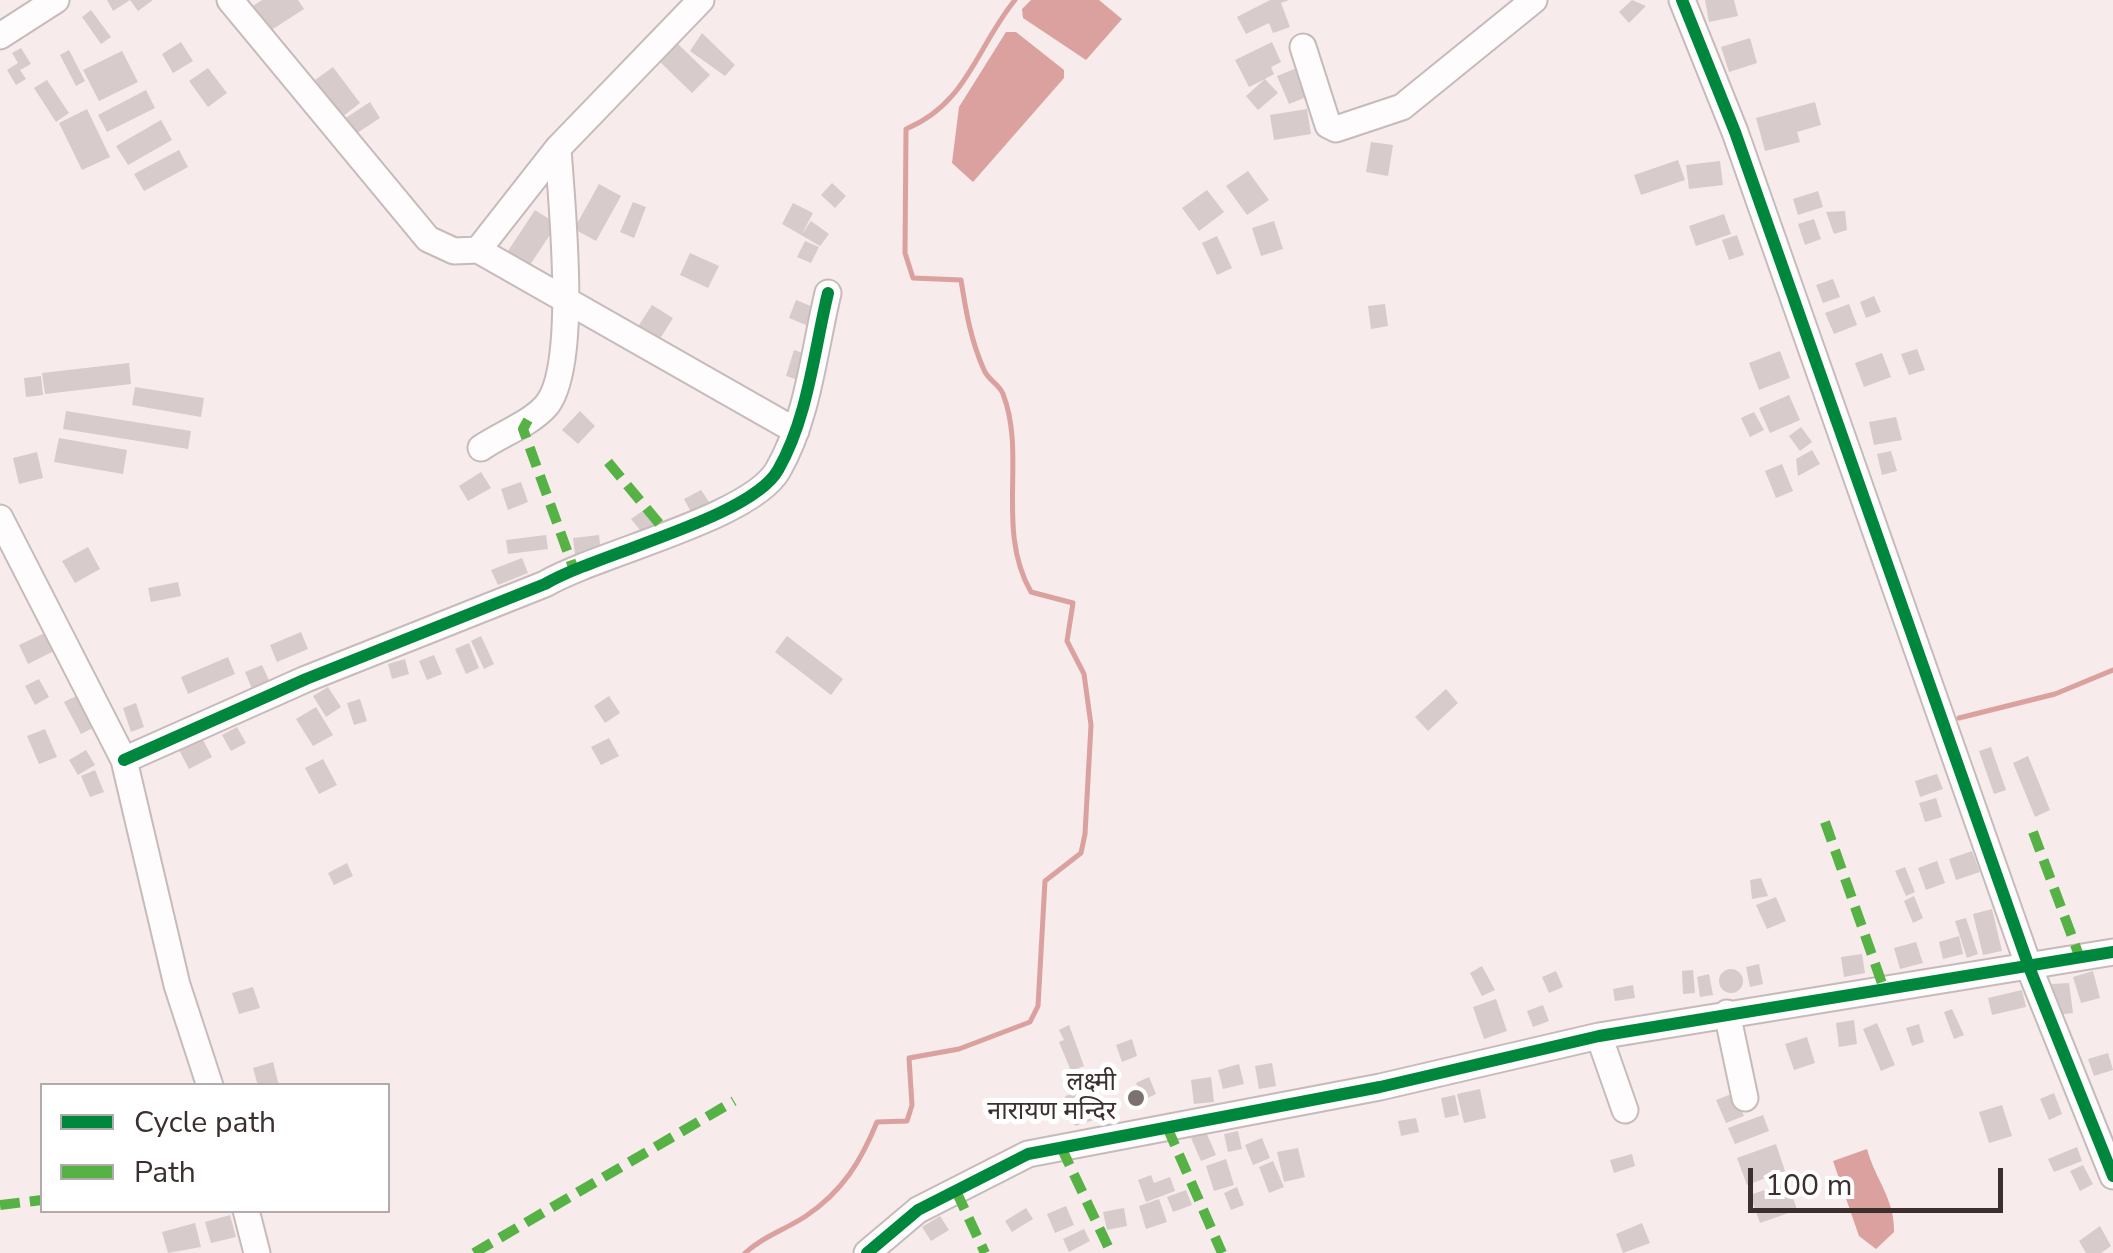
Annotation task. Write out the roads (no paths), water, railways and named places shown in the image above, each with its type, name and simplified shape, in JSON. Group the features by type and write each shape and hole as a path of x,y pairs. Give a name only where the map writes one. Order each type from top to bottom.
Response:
{"street":[{"path":"0,36 56,0"},
{"path":"230,0 428,239 454,252 478,250 796,431"},
{"path":"478,250 558,148 702,0"},
{"path":"1304,47 1328,125 1336,129 1402,107 1534,0"},
{"path":"1682,0 1735,132 2029,967 2113,1176"},
{"path":"481,448 548,405 556,389 567,304 558,148"},
{"path":"124,760 306,679 746,500 776,475 796,431 828,292"},
{"path":"0,518 124,760 177,985 209,1083"},
{"path":"868,1253 918,1210 1028,1154 1380,1087 1599,1036 2113,952"},
{"path":"1726,1013 1745,1098"},
{"path":"1599,1036 1625,1110"},
{"path":"247,1213 257,1253"}],"waterway":[{"path":"745,1253 806,1216 841,1186 877,1122 907,1121 912,1105 909,1058 959,1049 1030,1022 1038,1006 1045,881 1081,853 1091,725 1084,674 1067,641 1073,603 1031,592 1020,568 1013,518 1010,418 1001,391 986,374 976,348 961,280 913,278 905,253 906,129 927,118 957,90 1015,0"},
{"path":"1959,718 2055,694 2113,670"}],"place":[{"name":"लक्ष्मी नारायण मन्दिर","path":"1136,1098"}]}
